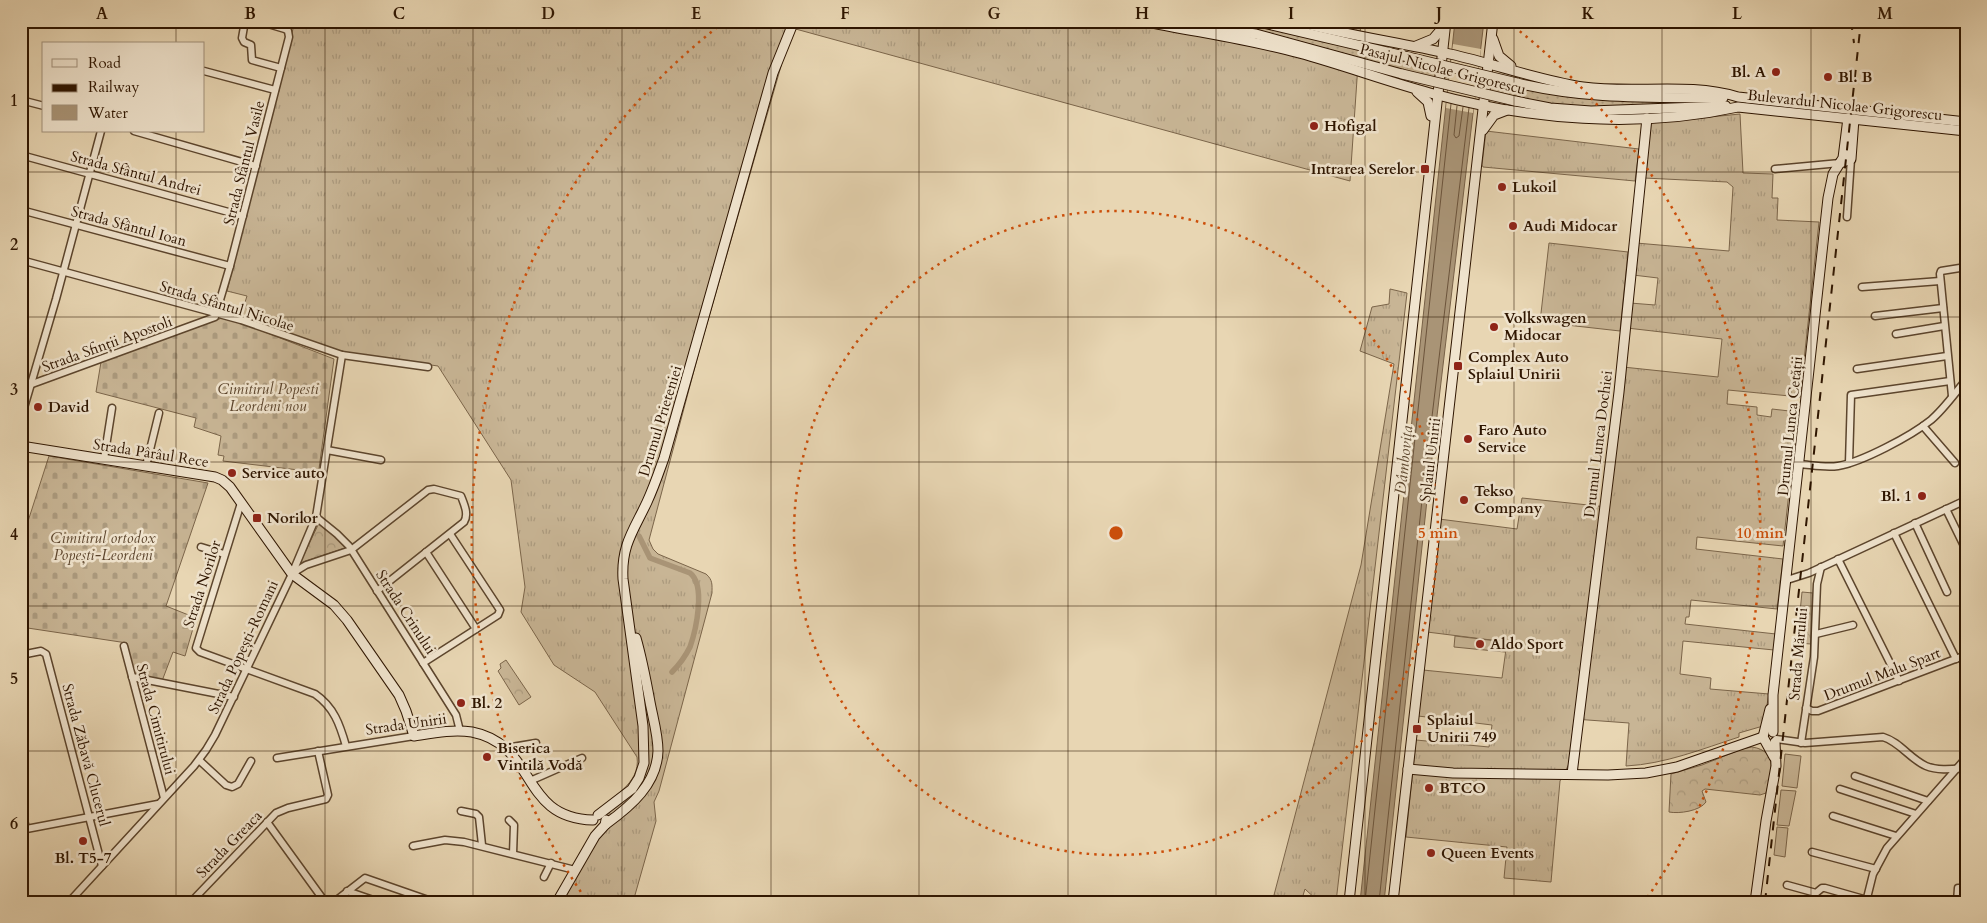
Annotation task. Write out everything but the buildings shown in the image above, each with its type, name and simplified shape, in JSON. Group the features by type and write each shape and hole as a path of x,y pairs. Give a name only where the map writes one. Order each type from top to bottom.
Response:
{"main road":[{"name":"Drumul Prieteniei","path":"598,823 635,786 644,764 643,726 623,573 625,547 652,492 664,458 771,78 794,21"},
{"name":"Pasajul Nicolae Grigorescu","path":"1144,21 1256,34 1402,74 1550,108 1591,110 1738,107"},
{"name":"Bulevardul Nicolae Grigorescu","path":"1144,21 1276,47 1437,95 1510,110 1572,118 1647,118 1710,112 1738,107 1966,131"},
{"name":"Pasajul Nicolae Grigorescu","path":"1255,21 1566,93 1603,97 1738,97"},
{"name":"Bulevardul Nicolae Grigorescu","path":"1294,21 1442,52 1555,81 1593,88 1700,90 1738,97 1966,122"},
{"name":"Splaiul Unirii","path":"1393,902 1494,21"},
{"path":"1413,46 1433,39 1446,22"},
{"name":"Splaiul Unirii","path":"1348,902 1446,22"},
{"path":"1492,34 1501,59 1520,71"},
{"path":"1409,87 1424,96 1428,102 1432,136"},
{"path":"1481,134 1494,115 1510,110"},
{"name":"Drumul Lunca Dochiei","path":"1572,774 1619,392 1647,118"},
{"path":"1840,163 1851,159 1851,119"},
{"name":"Drumul Lunca Cetății","path":"1755,902 1776,766 1769,738 1828,198 1833,174 1844,152 1851,119"},
{"name":"Strada Pârâul Rece","path":"21,446 220,478 227,484 292,574 334,605 347,620 399,695 408,715 414,736"},
{"path":"557,902 594,838 598,823 616,816 644,790 653,773 658,753 657,738 641,658 628,611"},
{"name":"Strada Unirii","path":"414,736 460,731 487,737 506,748 516,759 544,801 555,811 571,818 598,823"},
{"path":"1408,769 1442,773 1622,775 1665,770 1753,741 1769,738"}],"street":[{"path":"245,21 242,38 244,42 251,45 252,60 281,68"},
{"path":"258,21 288,31 289,37 275,90"},
{"name":"Strada Sfântul Vasile","path":"205,71 275,90 244,216 216,314"},
{"path":"21,100 42,105"},
{"path":"21,418 64,272 101,132"},
{"path":"137,132 256,166"},
{"name":"Strada Sfântul Andrei","path":"21,155 244,216"},
{"path":"1847,217 1851,159"},
{"path":"1775,169 1840,163"},
{"name":"Strada Sfântul Ioan","path":"21,210 230,266"},
{"name":"Strada Sfântul Nicolae","path":"21,260 241,320 342,355 428,367"},
{"path":"1952,396 1940,274 1943,269 1966,268"},
{"path":"1862,287 1940,281"},
{"path":"1875,316 1943,308"},
{"name":"Strada Sfinții Apostoli","path":"32,384 208,321 213,319 216,314"},
{"path":"1896,334 1944,326"},
{"name":"Strada Popești-Romani","path":"69,902 199,760 212,740 234,697 292,574 316,517 342,355"},
{"path":"1857,369 1947,356"},
{"path":"1800,464 1832,467 1849,463 1871,454 1923,426 1937,414 1966,380"},
{"path":"1849,463 1850,395 1950,381"},
{"path":"104,459 112,408"},
{"path":"146,466 159,413"},
{"path":"1923,426 1955,463"},
{"path":"327,450 381,460"},
{"path":"292,574 306,565 351,550 428,490 459,494 462,498 466,514 464,522 377,590"},
{"path":"1787,580 1821,567 1966,500"},
{"name":"Strada Norilor","path":"241,503 196,648 200,652 247,669"},
{"path":"1946,509 1966,550"},
{"name":"Strada Crinului","path":"316,517 343,539 351,550 456,715 460,731"},
{"path":"1915,524 1947,592"},
{"path":"1894,533 1956,659"},
{"path":"424,663 499,613 499,607 450,534"},
{"path":"201,547 224,554"},
{"path":"426,552 476,629"},
{"path":"1838,559 1899,681"},
{"name":"Strada Mărului","path":"1801,743 1816,634 1817,584 1821,567"},
{"path":"1816,634 1853,625"},
{"name":"Strada Cimitirului","path":"124,646 164,798"},
{"name":"Strada Zăbavă Clucerul","path":"21,655 44,651 102,866"},
{"name":"Drumul Malu Spart","path":"1806,708 1818,711 1966,655"},
{"path":"247,669 307,690 323,699 334,712 346,746"},
{"path":"132,677 234,697"},
{"name":"Strada Unirii","path":"277,758 414,736"},
{"path":"1769,738 1801,743 1883,737 1891,740 1924,765 1934,768 1966,768"},
{"path":"506,748 536,744"},
{"name":"Strada Greaca","path":"191,902 267,822 284,809 324,800 328,797 318,751"},
{"path":"530,781 582,758"},
{"path":"1787,885 1816,893 1825,888 1866,901 1882,855 1896,836 1966,758"},
{"path":"199,760 226,785 232,787 238,784 251,761"},
{"path":"1855,776 1928,801"},
{"path":"1840,789 1916,814"},
{"path":"21,806 24,830 158,804"},
{"path":"461,811 476,814 479,817 482,845"},
{"path":"1833,816 1896,836"},
{"path":"510,820 514,825 514,854"},
{"path":"267,822 325,902"},
{"path":"413,846 444,840 482,845 575,870"},
{"path":"1812,852 1876,869"},
{"path":"544,877 551,863"},
{"path":"334,902 365,878 434,902"},
{"path":"1957,902 1958,888 1966,888"},
{"path":"347,891 380,902"}],"green space":[{"path":"295,21 1361,21 1350,181 792,28 700,348 649,540 653,549 658,554 706,574 711,581 712,588 659,791 654,802 656,821 633,902 559,902 596,837 606,831 608,824 615,823 614,814 593,814 629,783 637,767 637,757 595,692 554,665 521,612 525,587 511,480 438,366 339,352 240,318 247,296 227,291"},
{"path":"1183,21 1235,21 1270,27 1519,86 1724,102 1602,108 1545,103 1418,74 1269,33 1225,25"},
{"path":"1740,114 1743,173 1773,174 1772,198 1778,198 1777,220 1819,222 1800,397 1728,390 1727,404 1757,407 1757,415 1771,417 1772,409 1798,412 1783,546 1697,537 1696,549 1783,559 1777,609 1691,600 1689,617 1686,617 1685,624 1776,634 1774,650 1683,641 1680,674 1711,678 1710,689 1769,694 1763,726 1739,733 1739,737 1683,755 1641,765 1626,766 1629,723 1574,719 1569,764 1560,781 1551,882 1504,878 1507,847 1406,837 1416,740 1489,747 1492,725 1418,716 1423,670 1502,678 1507,642 1427,632 1439,519 1517,529 1522,498 1607,507 1623,367 1718,377 1722,339 1627,328 1630,303 1655,305 1658,278 1633,275 1636,243 1729,251 1733,187 1727,182 1644,178 1650,123"},
{"path":"1486,131 1639,149 1635,181 1483,167"},
{"path":"1549,243 1628,252 1620,331 1540,322"},
{"path":"1390,289 1407,293 1336,902 1319,902 1305,889 1301,902 1274,895 1361,565 1394,364 1360,351 1372,307 1389,304"},
{"name":"Cimitirul Popesti Leordeni nou","path":"222,318 239,322 334,359 318,476 307,471 223,461 224,456 218,455 221,436 194,427 196,418 96,392 101,362"},
{"name":"Cimitirul ortodox Popești-Leordeni","path":"49,456 208,483 166,606 196,618 185,656 173,652 162,681 134,676 127,643 21,627 21,543"},
{"path":"319,523 345,548 300,563"},
{"path":"1802,592 1813,593 1811,644 1797,643"},
{"name":"Aldo Sport","path":"1455,636 1506,642 1505,652 1454,647"},
{"path":"506,660 531,697 519,705 498,671 501,668 500,664"},
{"path":"1752,747 1761,749 1770,758 1771,771 1766,793 1760,795 1705,789 1702,791 1706,802 1699,808 1678,813 1669,812 1671,774"},
{"path":"1785,754 1801,756 1797,788 1782,786"},
{"path":"1781,790 1796,791 1789,826 1777,825"},
{"path":"1777,827 1788,828 1785,857 1774,855"}],"water":[{"path":"1455,21 1484,21 1427,500 1384,902 1360,902"}],"pier":[{"path":"1453,44 1481,49 1473,113 1446,108"}],"waterway":[{"path":"639,536 650,558 690,573 698,587 697,619 690,647 672,672"}],"railway":[{"path":"1851,21 1854,43"},
{"path":"1765,902 1861,21"}],"place":[{"name":"Bl. A","path":"1776,72"},
{"name":"Bl. B","path":"1828,77"},
{"name":"Hofigal","path":"1314,126"},
{"name":"Intrarea Serelor","path":"1425,169"},
{"name":"Lukoil","path":"1502,187"},
{"name":"Audi Midocar","path":"1513,226"},
{"name":"Volkswagen Midocar","path":"1494,327"},
{"name":"Complex Auto Splaiul Unirii","path":"1458,366"},
{"name":"David","path":"38,407"},
{"name":"Faro Auto Service","path":"1468,439"},
{"name":"Service auto","path":"232,473"},
{"name":"Bl. 1","path":"1922,496"},
{"name":"Tekso Company","path":"1464,500"},
{"name":"Norilor","path":"257,518"},
{"name":"Aldo Sport","path":"1480,644"},
{"name":"Bl. 2","path":"461,703"},
{"name":"Splaiul Unirii 749","path":"1417,729"},
{"name":"Biserica Vintilă Vodă","path":"487,757"},
{"name":"BTCO","path":"1429,788"},
{"name":"Bl. T5-7","path":"83,841"},
{"name":"Queen Events","path":"1431,853"}],"water label":[{"name":"Dâmbovița","path":"1404,460"}]}
